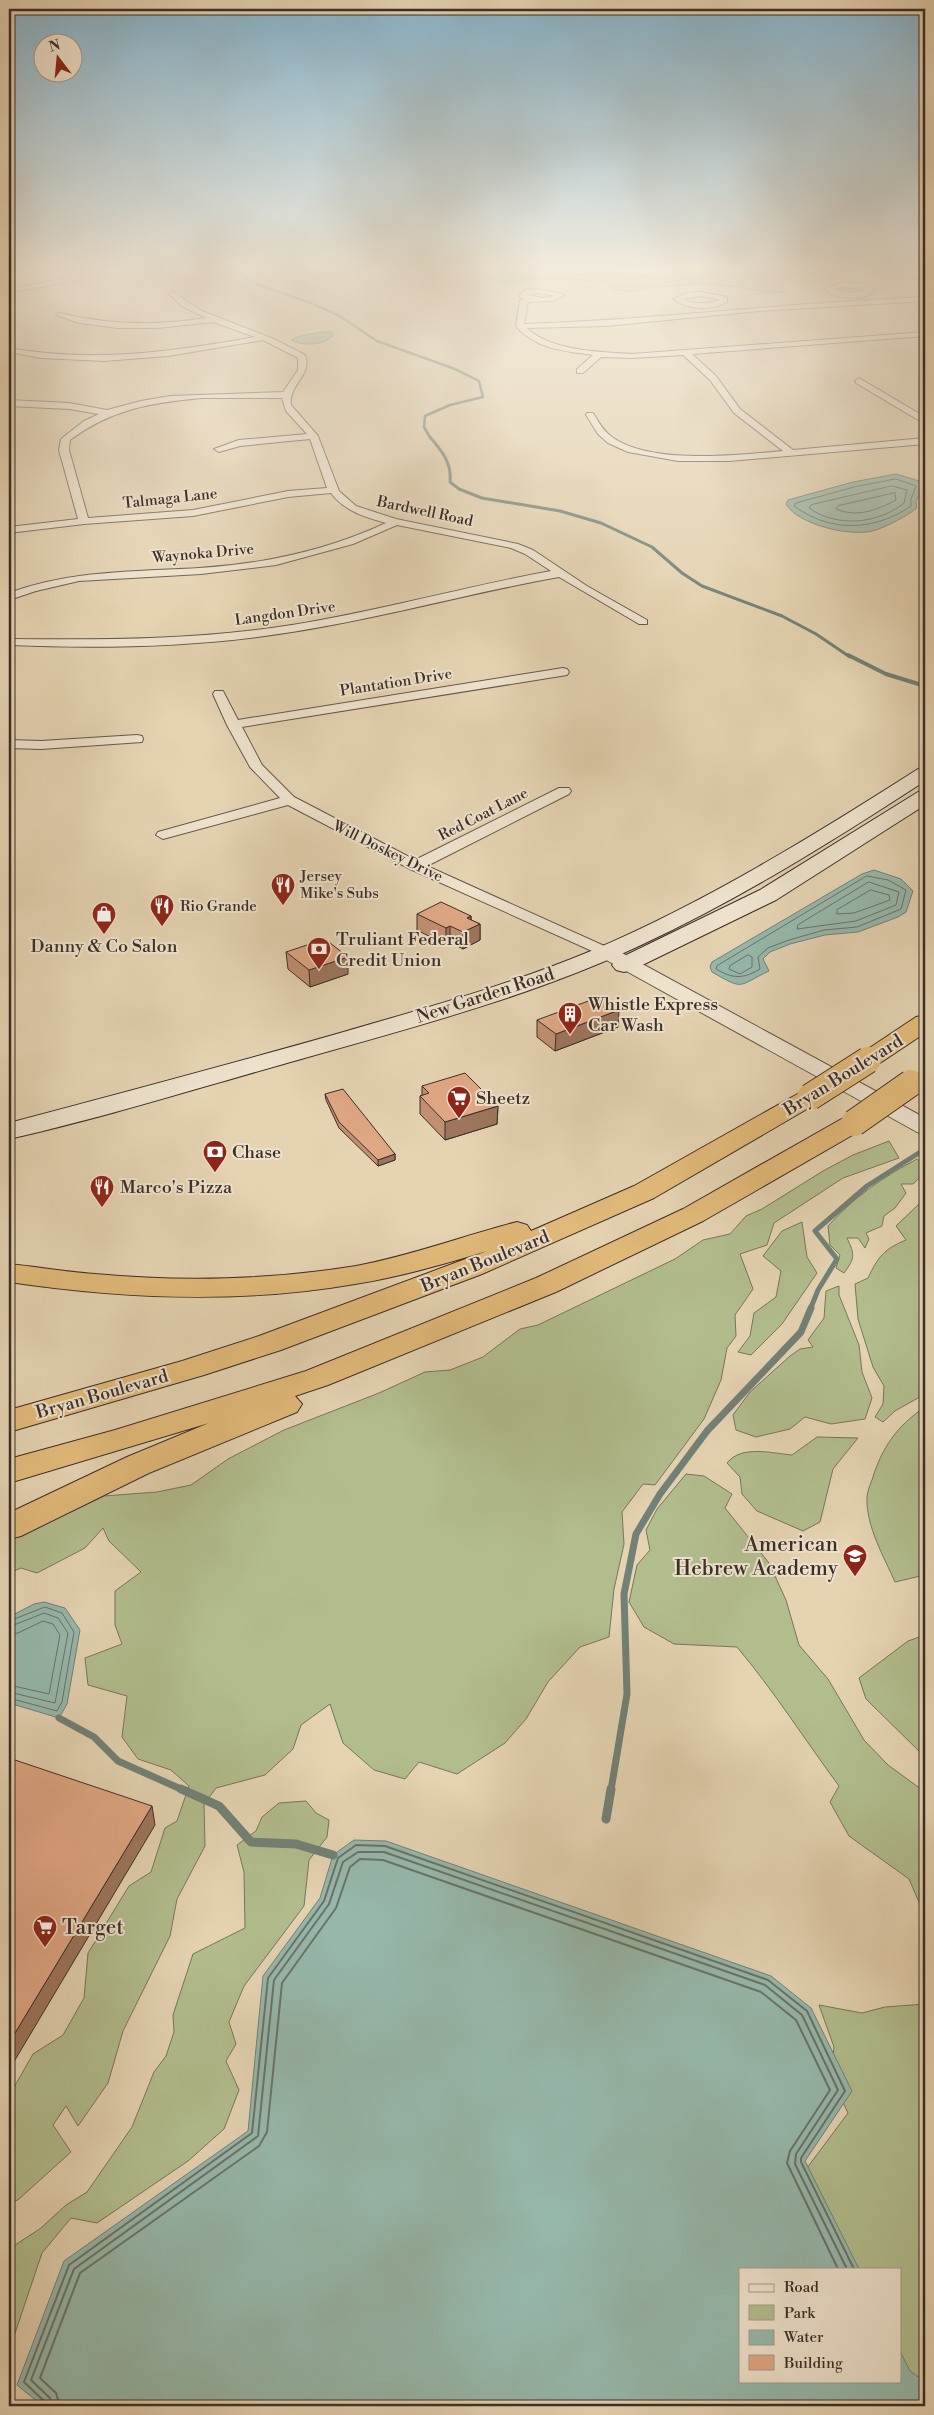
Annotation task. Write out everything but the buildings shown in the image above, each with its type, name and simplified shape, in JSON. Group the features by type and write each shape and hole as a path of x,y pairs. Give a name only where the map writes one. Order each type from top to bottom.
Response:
{"highway":[{"name":"Bryan Boulevard","path":"9,1421 193,1368 270,1343 472,1268 644,1192 745,1136 810,1097 925,1022"},
{"path":"9,1527 138,1465 387,1363 693,1215 854,1123 918,1078"},
{"path":"9,1273 115,1285 173,1288 243,1287 301,1283 357,1274 444,1254 539,1223 745,1136"},
{"path":"9,1470 120,1440 317,1378 546,1285"}],"main road":[{"name":"New Garden Road","path":"9,1150 451,1026 569,987 852,820 925,773"},
{"name":"New Garden Road","path":"9,1131 295,1053 616,958 739,910 827,859 925,796"},
{"path":"827,859 839,842 862,827 862,824 852,820"}],"street":[{"path":"84,521 64,450 66,439 90,420 135,406 180,398 286,395 294,383"},
{"path":"716,383 737,411 791,453"},
{"path":"862,383 925,421"},
{"name":"Bardwell Road","path":"286,395 286,404 292,414 306,426 313,436 333,490 345,504 365,514 396,522 514,546 529,552 560,573 643,622"},
{"path":"9,403 69,406 108,413"},
{"path":"590,414 601,433 609,440 654,454 714,458 925,441"},
{"path":"219,448 239,443 313,436"},
{"name":"Talmaga Lane","path":"9,530 84,521 193,513 286,495 333,490"},
{"name":"Waynoka Drive","path":"9,597 55,582 85,577 201,571 282,560 338,546 370,535 396,522"},
{"name":"Langdon Drive","path":"9,642 137,642 281,630 382,612 508,582 560,573"},
{"name":"Plantation Drive","path":"233,724 563,672"},
{"name":"Will Doskey Drive","path":"219,694 257,767 288,800 415,866 616,958"},
{"path":"9,744 41,745 137,739"},
{"name":"Red Coat Lane","path":"415,866 564,791"},
{"path":"163,835 288,800"},
{"path":"616,958 925,1127"}],"green space":[{"path":"889,1141 899,1158 843,1178 774,1223 767,1245 740,1254 753,1289 735,1315 736,1336 727,1348 721,1380 704,1419 655,1485 643,1484 622,1512 624,1544 614,1589 609,1637 580,1647 548,1682 526,1719 505,1743 457,1774 419,1762 405,1779 374,1770 343,1743 330,1704 301,1725 293,1749 265,1775 216,1788 204,1804 205,1846 177,1899 170,1936 123,2031 108,2083 78,2126 66,2106 53,2125 71,2152 19,2199 9,2205 9,2096 33,2054 63,2035 84,1998 88,1953 129,1886 151,1872 165,1828 177,1821 189,1786 171,1770 138,1759 122,1737 127,1696 88,1685 85,1658 122,1644 115,1625 115,1591 141,1572 109,1541 103,1528 85,1548 37,1573 21,1568 9,1573 9,1541 104,1496 157,1492 191,1485 228,1459 284,1430 379,1393 425,1372 450,1370 483,1357 520,1329 538,1325 675,1259 703,1240 730,1234 746,1216 762,1209 823,1171 853,1155"},
{"path":"917,1159 925,1167 925,1173 913,1184 901,1184 906,1193 895,1208 884,1216 882,1226 866,1233 869,1239 865,1248 858,1238 847,1238 853,1256 852,1260 844,1273 836,1268 840,1255 830,1245 828,1226 870,1188"},
{"path":"925,1185 925,1394 895,1411 883,1422 875,1417 883,1404 884,1386 873,1367 858,1319 855,1284 868,1278 875,1264 887,1250 906,1240 896,1226 919,1204"},
{"path":"802,1222 807,1257 817,1273 782,1324 751,1355 738,1352 750,1336 754,1313 776,1297 781,1271 763,1256 782,1231"},
{"path":"839,1286 839,1295 859,1345 862,1372 872,1398 865,1419 831,1424 805,1417 790,1429 756,1437 736,1430 733,1415 750,1392 790,1356 800,1349 813,1347 808,1340 824,1318 826,1291"},
{"path":"925,1407 925,1575 895,1582 869,1519 867,1498 876,1468 886,1447 906,1422"},
{"path":"817,1437 858,1438 833,1469 820,1522 803,1531 757,1511 742,1494 740,1477 727,1463 733,1457 748,1452 792,1455"},
{"path":"686,1474 704,1476 732,1494 725,1508 769,1563 786,1600 799,1645 828,1679 864,1740 888,1765 925,1792 925,1916 909,1879 849,1836 830,1802 839,1786 777,1698 737,1647 674,1644 644,1627 629,1602 637,1565 650,1550 646,1530 657,1509"},
{"path":"925,1635 925,1757 866,1699 859,1678 908,1641"},
{"path":"306,1801 316,1813 329,1820 327,1837 309,1860 304,1906 244,1986 229,2022 236,2044 226,2061 239,2090 224,2129 188,2161 97,2223 71,2218 42,2253 9,2351 9,2249 41,2228 66,2205 87,2192 132,2127 154,2072 166,2056 174,2032 173,2015 193,1954 245,1928 244,1872 237,1845 256,1831 262,1817 279,1803"},
{"path":"925,2004 925,2406 901,2382 902,2268 845,2268 804,2172 848,2113 831,2077 834,2047 819,2005 862,2013 885,2007"}],"water":[{"path":"896,474 919,481 924,486 916,501 917,508 908,515 876,530 854,532 827,528 802,518 786,504 788,500 853,482"},
{"path":"874,870 901,879 913,891 906,912 898,917 858,932 825,935 790,944 770,952 763,959 769,971 746,983 736,984 712,972 710,967 712,962 862,874"},
{"path":"44,1602 65,1608 80,1630 67,1704 59,1718 9,1703 9,1617 34,1604"},
{"path":"354,1840 386,1841 771,1976 811,2008 852,2091 805,2161 858,2268 739,2268 739,2382 902,2382 902,2355 910,2371 925,2382 925,2406 43,2406 17,2385 64,2261 248,2131 263,1976 320,1898 333,1855"}],"waterway":[{"path":"431,439 424,427 425,416 450,405 483,397 479,383"},
{"path":"430,437 448,463 450,482 459,489 482,498 560,511 601,523 652,547 682,573 702,586 782,616 816,634 850,657"},
{"path":"848,655 886,674 925,686"},
{"path":"810,1310 818,1290 837,1259 815,1231 867,1186 925,1149"},
{"path":"611,1790 627,1694 624,1594 636,1534 660,1494 707,1431 801,1332 811,1308"},
{"path":"59,1718 94,1737 118,1761 183,1790"},
{"path":"181,1789 219,1806 251,1842 296,1844 333,1855"},
{"path":"606,1819 611,1789"}],"place":[{"name":"Jersey Mike's Subs","path":"283,906"},
{"name":"Rio Grande","path":"162,927"},
{"name":"Danny & Co Salon","path":"104,935"},
{"name":"Truliant Federal Credit Union","path":"319,970"},
{"name":"Whistle Express Car Wash","path":"570,1035"},
{"name":"Sheetz","path":"459,1119"},
{"name":"Chase","path":"215,1173"},
{"name":"Marco's Pizza","path":"102,1208"},
{"name":"American Hebrew Academy","path":"855,1577"},
{"name":"Target","path":"45,1948"}]}
